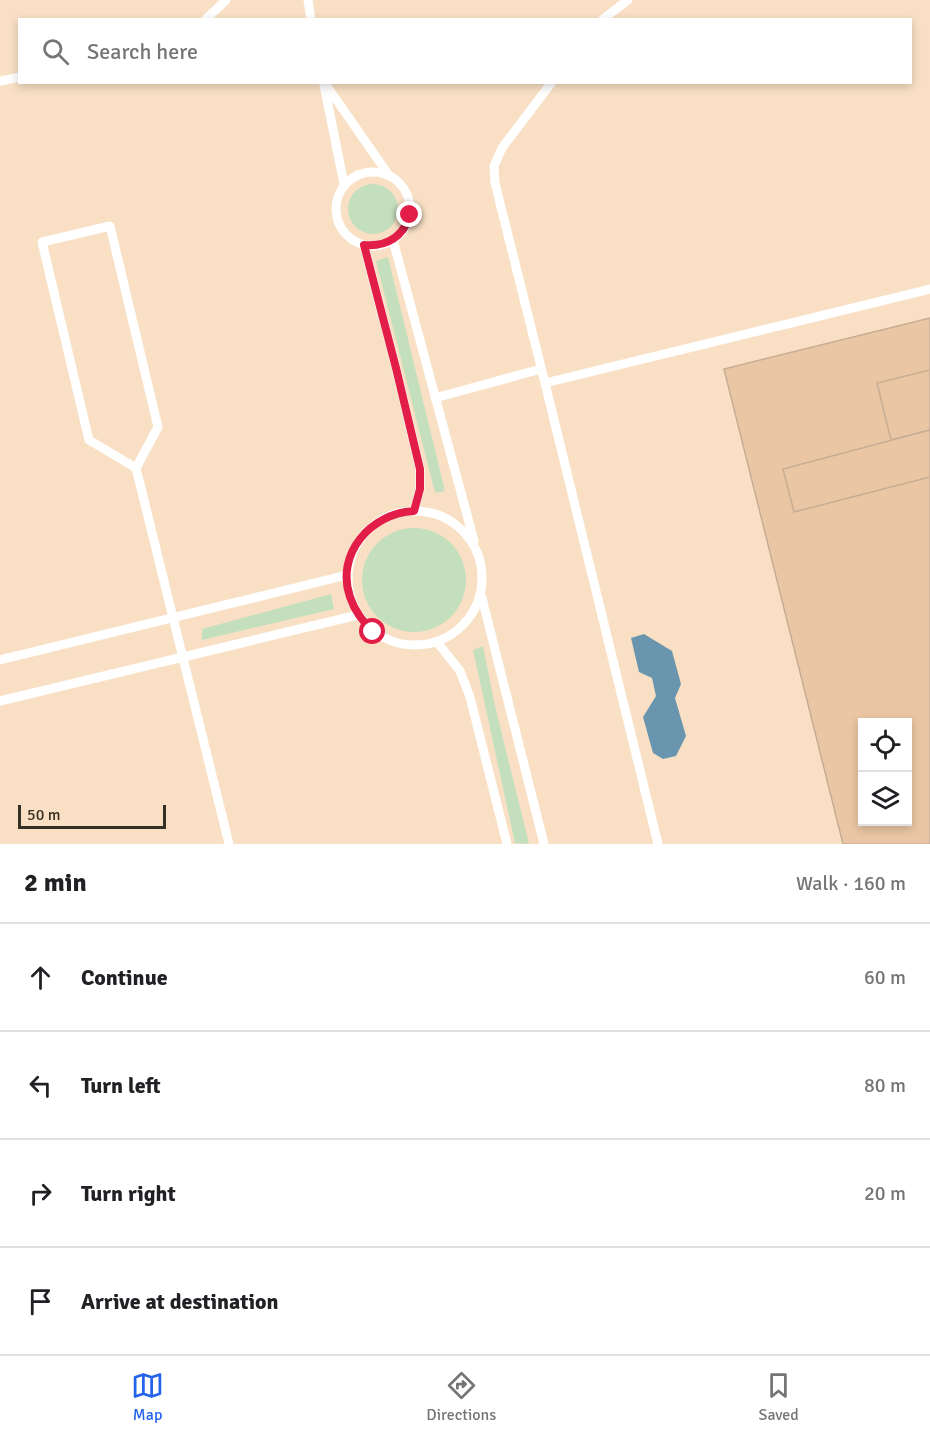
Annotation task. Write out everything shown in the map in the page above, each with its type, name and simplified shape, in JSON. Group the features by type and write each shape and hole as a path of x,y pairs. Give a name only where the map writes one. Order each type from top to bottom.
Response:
{"lane":[{"path":"207,18 226,0"},
{"path":"308,0 311,18"},
{"path":"605,18 628,0"},
{"path":"0,81 18,77"},
{"path":"324,84 344,184"},
{"path":"325,84 388,174"},
{"path":"550,84 502,148 494,165 495,183 658,844"},
{"path":"377,171 388,174 399,181 406,191 410,202 410,215 406,226 393,240 376,246 364,245 347,236 337,220 335,208 337,195 353,176 377,171"},
{"path":"136,468 89,440 42,242 110,226 158,427 136,468 229,844"},
{"path":"393,240 482,571 481,594 543,844"},
{"path":"364,245 420,469 420,489 414,511"},
{"path":"545,383 930,288"},
{"path":"435,398 541,369"},
{"path":"476,550 463,531 445,518 423,511 414,511 401,512 380,519 363,534 352,553 347,575 349,596 358,615 373,632 393,642 415,646 437,642 457,631 472,614 481,594"},
{"path":"0,660 347,575"},
{"path":"0,701 358,615"},
{"path":"437,642 460,671 470,697 507,844"}],"green space":[{"path":"368,184 378,184 391,191 398,204 398,214 391,227 378,234 368,234 359,230 352,223 348,214 348,204 352,195 359,188"},
{"path":"388,257 445,491 435,493 376,261"},
{"path":"414,528 434,532 451,543 462,560 466,580 462,600 451,617 434,628 414,632 394,628 377,617 366,600 362,580 366,560 377,543 394,532"},
{"path":"331,594 334,609 202,640 202,629"},
{"path":"483,646 495,706 529,844 515,843 473,650"}],"water":[{"path":"644,634 672,651 681,684 675,698 686,736 676,756 663,759 653,753 643,717 656,696 652,678 639,672 631,638"}],"building":[{"path":"930,318 930,844 843,844 724,369"},
{"path":"930,370 930,430 891,440 877,383"},
{"path":"930,430 930,477 794,512 783,469"}],"route":[{"path":"373,632 358,615 349,596 347,575 352,553 363,534 380,519 401,512 414,511 420,489 420,469 364,245 376,246 388,243 399,236 410,215"}]}
